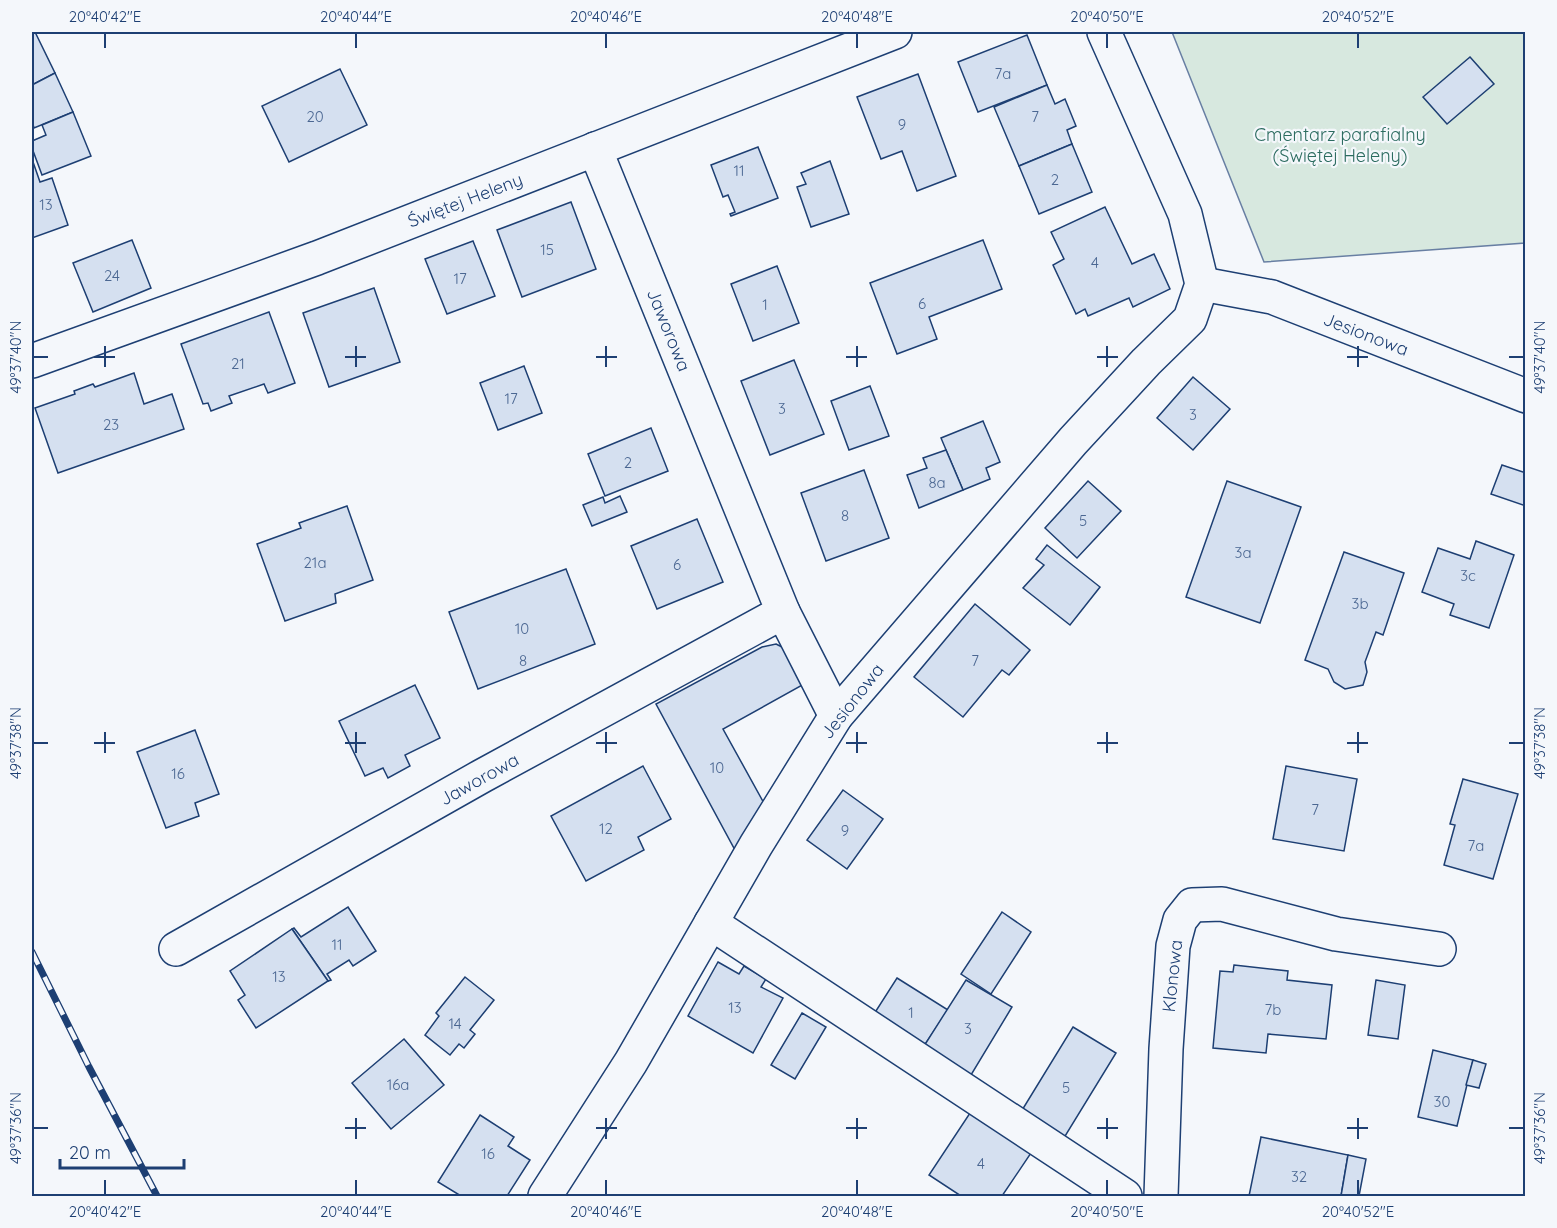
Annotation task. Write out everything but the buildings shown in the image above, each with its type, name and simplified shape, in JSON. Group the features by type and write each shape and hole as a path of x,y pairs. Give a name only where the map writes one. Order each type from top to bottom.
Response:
{"street":[{"name":"Świętej Heleny","path":"32,361 317,258 895,32"},
{"path":"1104,32 1185,214 1202,284"},
{"name":"Jaworowa","path":"595,149 783,612 836,716"},
{"name":"Jesionowa","path":"545,1197 631,1062 756,845 836,716 1073,441 1190,318 1202,284 1272,297 1526,396"},
{"name":"Jaworowa","path":"176,949 482,776 783,612"},
{"name":"Klonowa","path":"1161,1197 1166,1049 1173,946 1180,920 1192,905 1222,904 1336,934 1439,949"},
{"path":"711,923 1125,1197"}],"green space":[{"name":"Cmentarz parafialny (Świętej Heleny)","path":"1172,32 1525,32 1525,243 1264,262"}],"railway":[{"path":"32,952 157,1196"}]}
